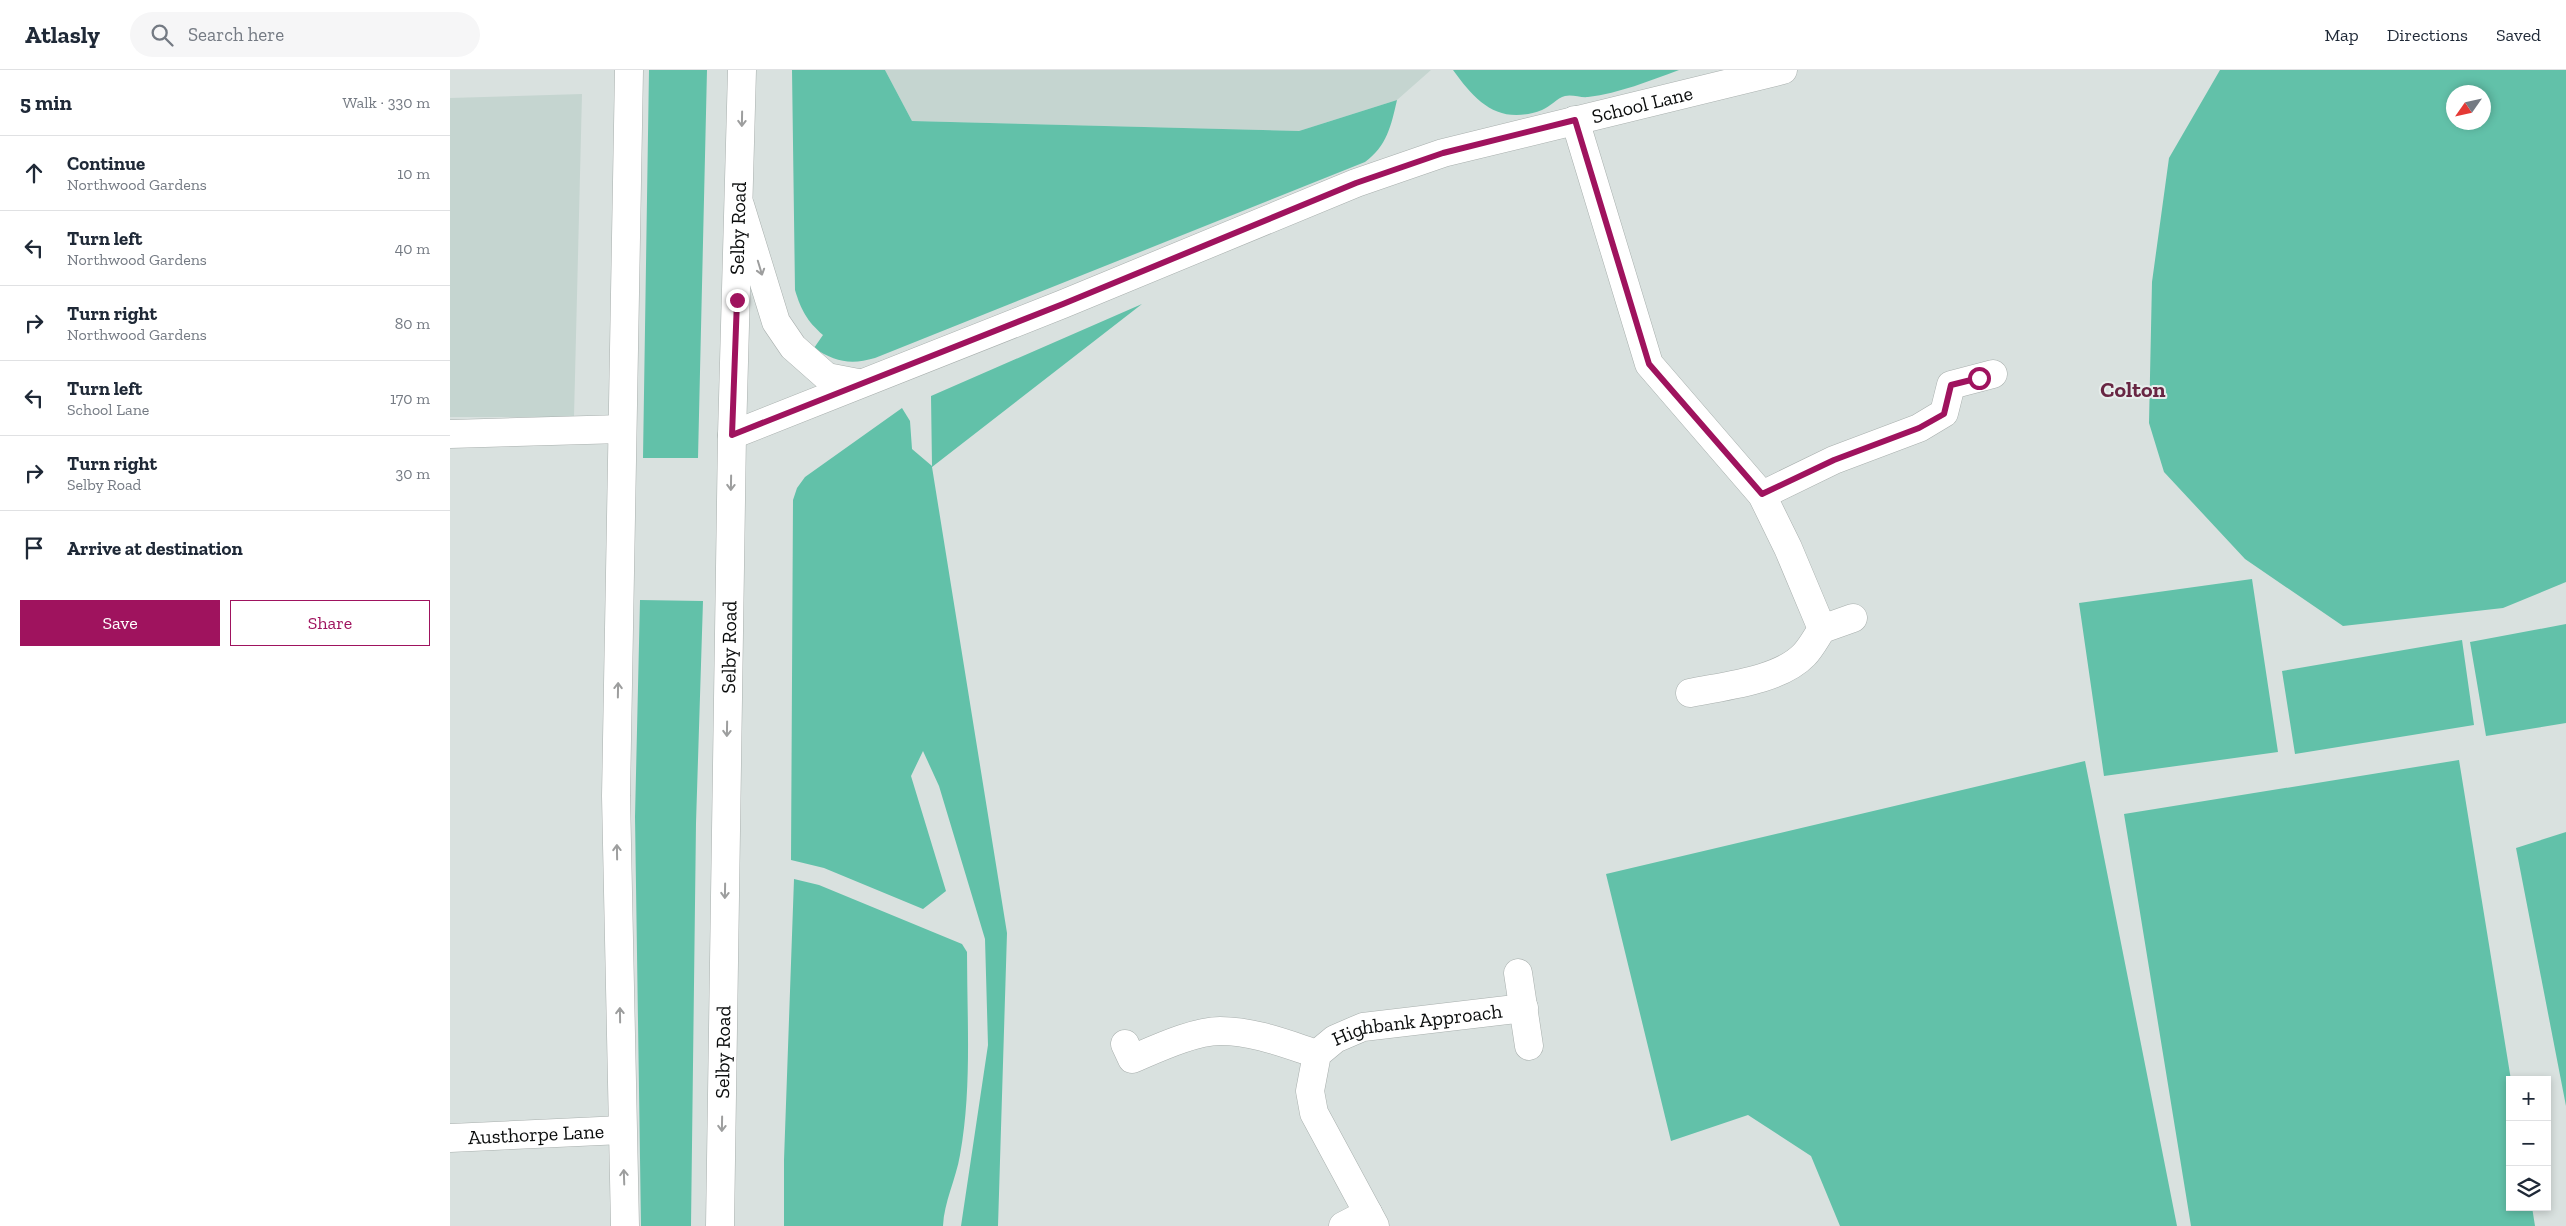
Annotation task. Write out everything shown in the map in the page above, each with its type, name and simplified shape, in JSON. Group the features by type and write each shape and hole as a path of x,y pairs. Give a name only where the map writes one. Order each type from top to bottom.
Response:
{"street":[{"path":"626,1226 622,1130 616,796 628,70"},
{"name":"Selby Road","path":"720,1226 732,435 740,205 742,70"},
{"name":"School Lane","path":"732,435 858,383 1063,304 1356,183 1443,153 1783,70"},
{"path":"1575,120 1649,364 1762,494 1788,548 1822,630"},
{"path":"740,205 776,322 793,347 827,377 858,383"},
{"path":"1762,494 1834,460 1919,428 1944,414 1951,385 1993,374"},
{"path":"450,434 622,429"},
{"path":"1690,693 1767,676 1791,666 1804,655 1822,630 1853,618"},
{"name":"Highbank Approach","path":"1518,973 1529,1046"},
{"name":"Highbank Approach","path":"1371,1220 1314,1113 1310,1091 1317,1054 1335,1039 1363,1027 1524,1008"},
{"name":"Highbank Approach","path":"1125,1044 1132,1059 1171,1042 1219,1031 1268,1038 1317,1054"},
{"name":"Austhorpe Lane","path":"450,1138 622,1130"},
{"path":"1343,1226 1371,1220"}],"shaded area":[{"path":"885,70 1431,70 1397,100 1299,131 912,121"},
{"path":"582,94 574,417 450,417 450,98"}],"green space":[{"path":"649,70 707,70 698,458 643,458"},
{"path":"792,70 885,70 912,121 1299,131 1397,100 1387,135 1378,149 1365,162 875,358 851,362 836,359 814,348 823,335 805,315 795,290"},
{"path":"1453,70 1679,70 1612,93 1588,97 1565,96 1542,110 1513,115 1501,113 1480,101"},
{"path":"2220,70 2566,70 2566,582 2503,608 2343,626 2245,559 2164,472 2149,423 2152,282 2169,158"},
{"path":"1142,304 932,467 1007,933 998,1226 961,1226 988,1045 985,939 939,786 923,751 911,776 946,891 923,909 824,868 791,860 793,500 797,488 805,477 902,408 910,421 912,449 932,466 931,396"},
{"path":"2252,579 2278,752 2104,776 2079,603"},
{"path":"640,600 703,601 696,823 691,1226 641,1226 635,817"},
{"path":"2566,624 2566,723 2486,736 2470,642"},
{"path":"2462,640 2474,725 2295,754 2282,671"},
{"path":"2459,760 2510,1076 2506,1076 2506,1211 2533,1211 2535,1226 2191,1226 2124,814"},
{"path":"2085,761 2177,1226 1840,1226 1811,1156 1748,1115 1671,1141 1606,874"},
{"path":"2566,832 2566,1106 2516,848"},
{"path":"794,879 819,885 962,944 967,952 968,1054 964,1130 943,1226 784,1226 784,1160"}],"district":[{"name":"Colton","path":"2133,389"}],"route":[{"path":"737,300 732,435 792,412 858,383 1063,304 1356,183 1443,153 1575,120 1649,364 1762,494 1834,460 1919,428 1944,414 1947,395 1951,385 1979,378"}]}
